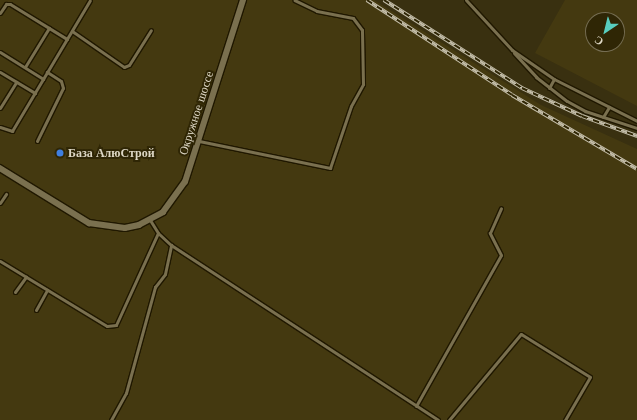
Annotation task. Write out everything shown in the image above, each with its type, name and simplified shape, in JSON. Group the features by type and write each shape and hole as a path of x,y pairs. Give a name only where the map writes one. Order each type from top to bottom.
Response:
{"street":[{"name":"Окружное шоссе","path":"0,168 89,223 125,228 150,220 163,212 182,188 243,0"}],"lane":[{"path":"0,127 12,131 90,0"},
{"path":"198,141 330,168 351,106 363,84 362,30 354,18 317,12 294,0"},
{"path":"466,0 549,88 567,101 603,117 637,128"},
{"path":"0,13 6,4 10,4 67,39"},
{"path":"25,68 49,28"},
{"path":"72,31 124,67 129,65 151,30"},
{"path":"512,50 554,79 637,121"},
{"path":"0,52 43,79"},
{"path":"0,72 35,93"},
{"path":"36,141 63,88 60,81 47,72"},
{"path":"549,88 554,79"},
{"path":"0,108 16,82"},
{"path":"603,117 609,107"},
{"path":"624,124 628,117"},
{"path":"0,202 6,194"},
{"path":"416,406 501,255 490,233 501,208"},
{"path":"150,220 158,233 171,245 438,420"},
{"path":"0,261 106,326 116,325 158,233"},
{"path":"111,420 126,393 155,287 165,274 171,245"},
{"path":"15,292 26,277"},
{"path":"36,310 47,290"},
{"path":"449,420 521,334 590,377 565,420"}],"shaded area":[{"path":"0,0 374,0 541,105 637,149 637,420 0,420"},
{"path":"565,0 637,0 637,106 535,53"}],"railway":[{"path":"367,0 512,95 637,169"},
{"path":"384,0 522,88 582,116 637,136"}],"place":[{"name":"База АлюСтрой","path":"60,153"}]}
